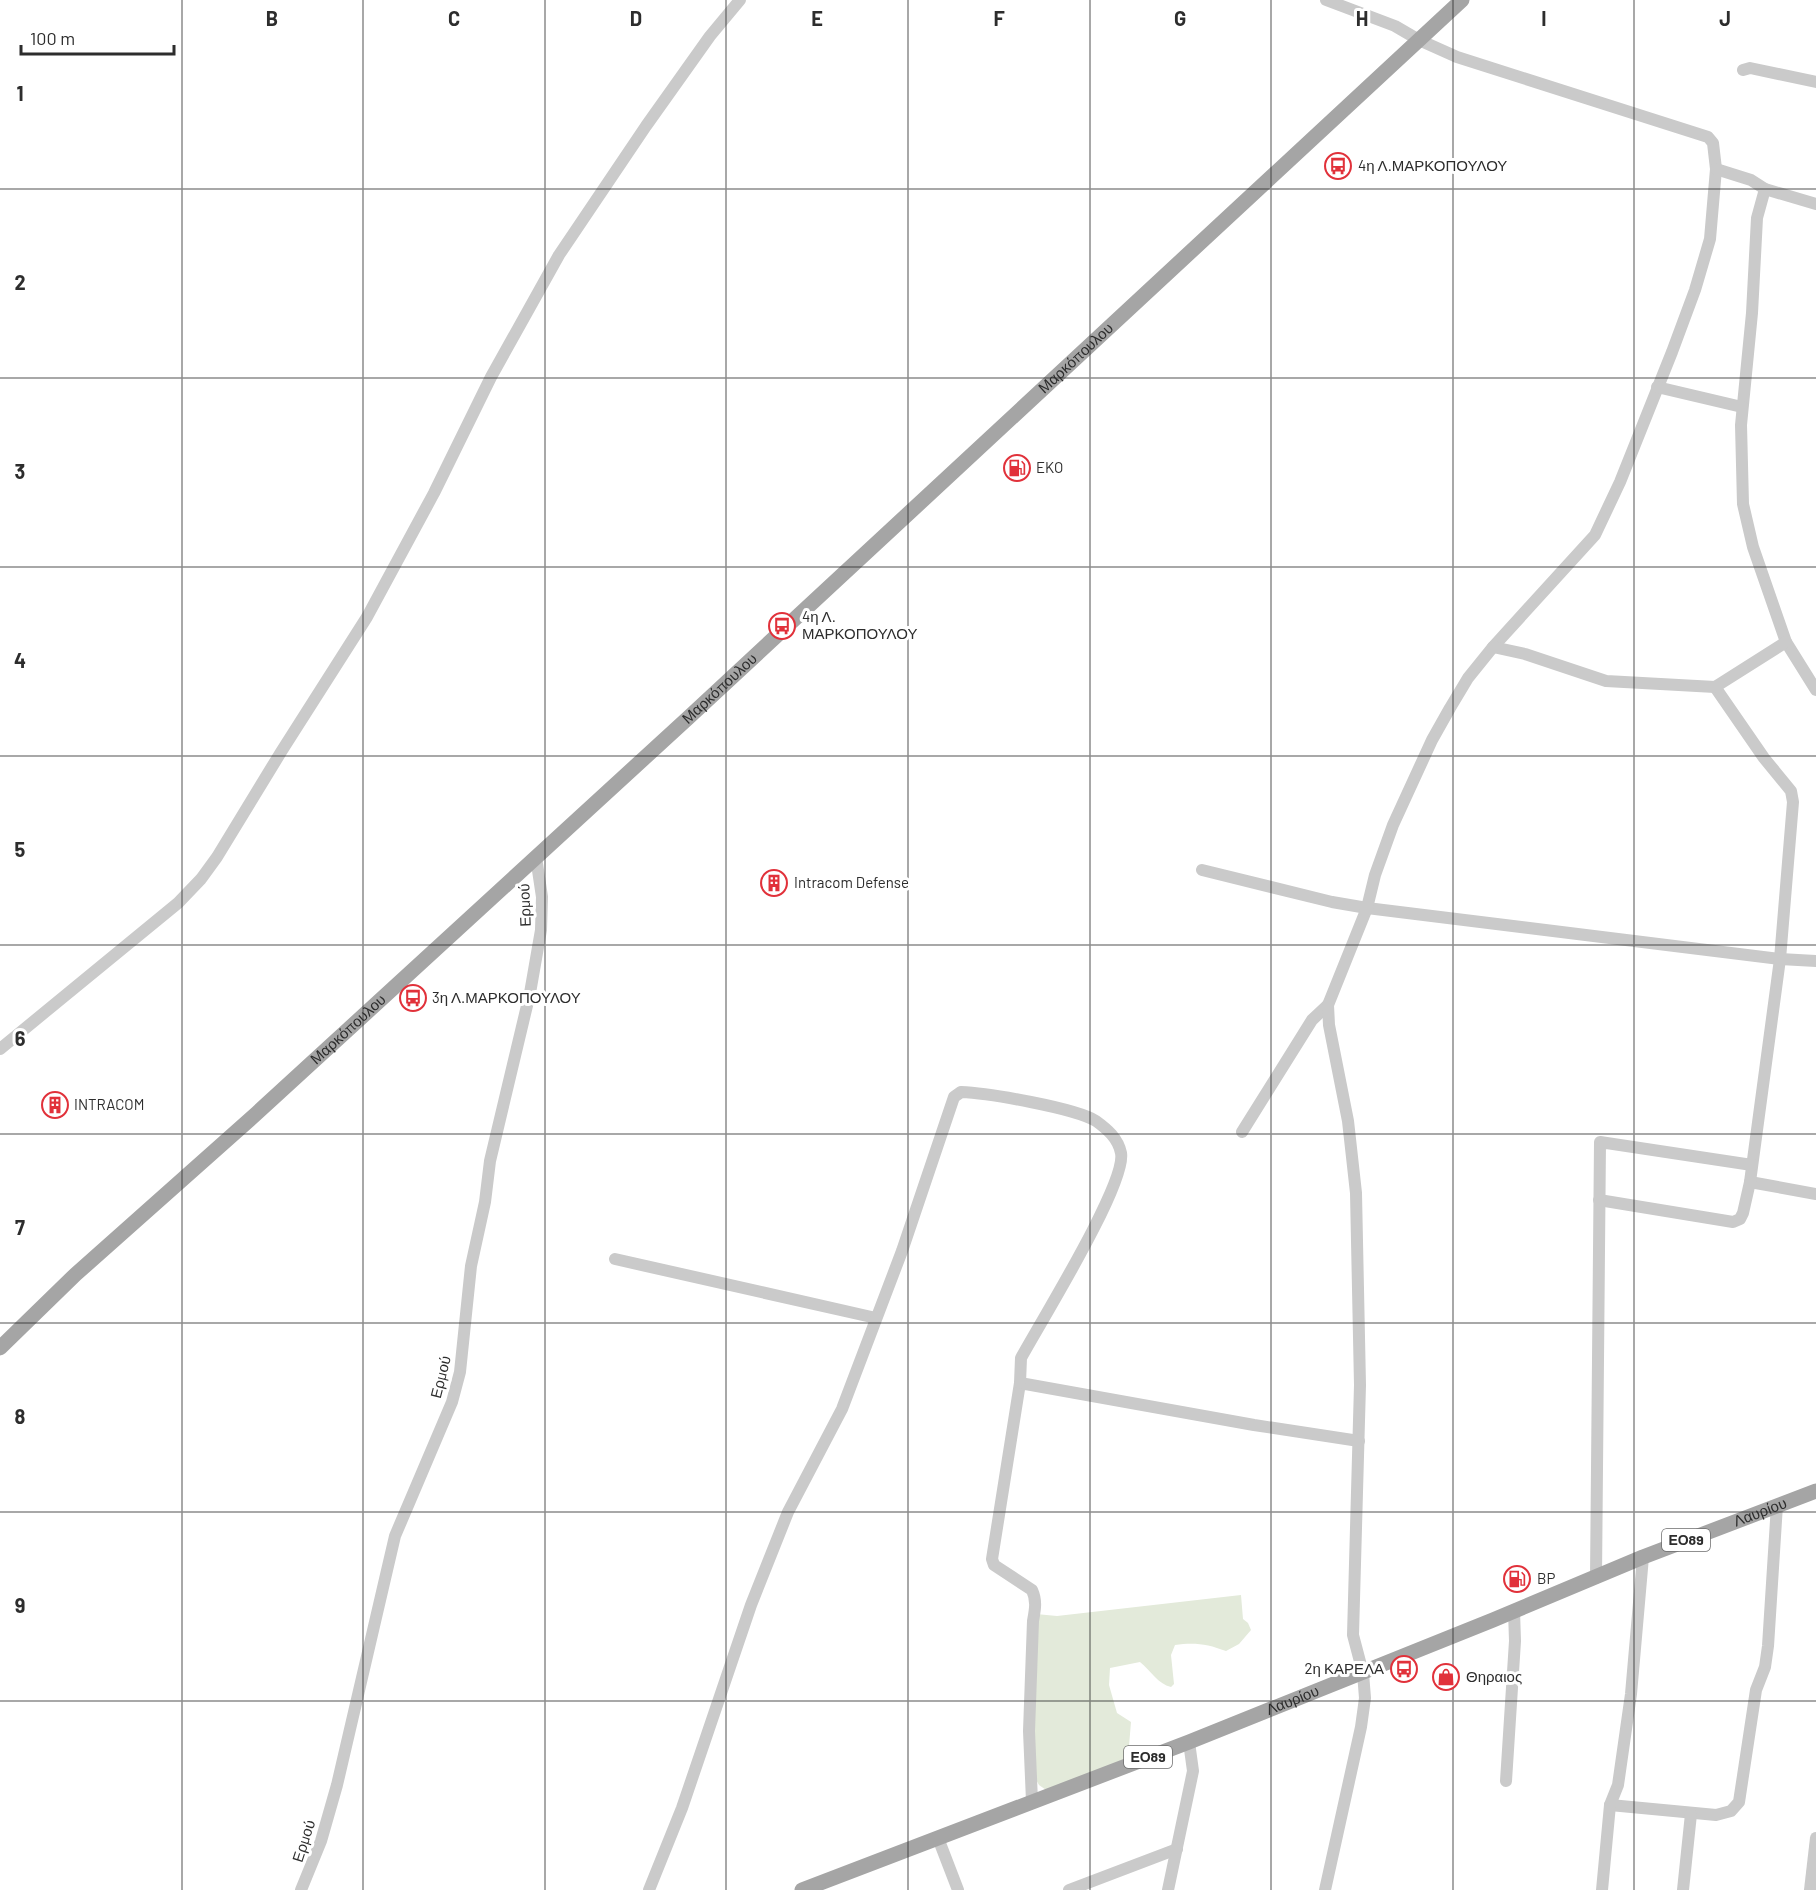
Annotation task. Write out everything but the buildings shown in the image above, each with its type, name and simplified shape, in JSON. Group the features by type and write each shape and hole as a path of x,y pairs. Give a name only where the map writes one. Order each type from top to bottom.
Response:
{"main road":[{"name":"Μαρκόπουλου","path":"0,1348 76,1274 257,1113 536,857 1462,0"},
{"name":"Λαυρίου","path":"802,1890 1189,1742 1643,1557 1816,1491"}],"street":[{"path":"0,1049 178,903 201,879 217,857 280,752 367,617 434,493 491,377 559,255 652,117 710,36 740,0"},
{"path":"1325,1890 1361,1727 1365,1698 1363,1672 1353,1635 1360,1385 1356,1193 1348,1121 1329,1025 1328,1005 1367,908 1375,875 1393,825 1432,740 1468,678 1493,647 1595,535 1620,482 1695,290 1710,239 1716,169 1713,143 1708,137 1457,57 1395,26 1326,0"},
{"path":"1743,70 1750,68 1816,82"},
{"path":"1716,169 1751,180 1765,189 1816,204"},
{"path":"1765,189 1757,218 1752,313 1740,425 1743,504 1753,547 1786,642 1810,673 1816,690"},
{"path":"1657,387 1742,407"},
{"path":"1493,647 1525,654 1606,681 1715,687 1786,642"},
{"path":"1599,1200 1733,1222 1740,1219 1743,1213 1750,1182 1780,959 1793,802 1791,791 1764,758 1715,687"},
{"name":"Ερμού","path":"301,1890 321,1840 337,1785 395,1536 452,1402 460,1372 471,1266 490,1161 530,993 541,930 542,897 536,857"},
{"path":"1202,870 1332,902 1367,908 1780,959 1816,961"},
{"path":"1242,1132 1312,1020 1328,1005"},
{"path":"649,1890 682,1808 726,1676 770,1558 788,1512 842,1409 902,1251 954,1097 961,1092 1064,1110 1094,1120 1113,1134 1121,1152 1120,1168 1108,1200 1021,1358 1020,1383 992,1559 994,1565 1032,1590 1034,1596 1029,1731 1032,1801"},
{"path":"1596,1578 1600,1142 1752,1165"},
{"path":"1750,1182 1816,1194"},
{"path":"615,1259 876,1318"},
{"path":"1020,1383 1254,1425 1359,1441"},
{"path":"1610,1805 1716,1815 1731,1811 1739,1802 1756,1690 1765,1667 1768,1646 1777,1505"},
{"path":"1602,1890 1610,1805 1618,1785 1628,1717 1643,1557"},
{"path":"1506,1781 1514,1660 1514,1611"},
{"path":"1168,1890 1193,1771 1189,1742"},
{"path":"1683,1890 1691,1814"},
{"path":"938,1838 958,1890"},
{"path":"1810,1890 1816,1838"},
{"path":"1069,1890 1177,1850"}],"green space":[{"path":"1241,1595 1243,1619 1251,1630 1239,1644 1226,1651 1201,1644 1175,1645 1171,1655 1174,1684 1171,1687 1158,1680 1140,1662 1110,1668 1109,1685 1117,1713 1131,1722 1128,1758 1049,1792 1039,1785 1032,1772 1036,1614 1057,1616"}],"place":[{"name":"4η Λ.ΜΑΡΚΟΠΟΥΛΟΥ","path":"1338,166"},
{"name":"EKO","path":"1017,468"},
{"name":"4η Λ. ΜΑΡΚΟΠΟΥΛΟΥ","path":"782,626"},
{"name":"Intracom Defense","path":"774,883"},
{"name":"3η Λ.ΜΑΡΚΟΠΟΥΛΟΥ","path":"413,998"},
{"name":"INTRACOM","path":"55,1105"},
{"name":"BP","path":"1517,1579"},
{"name":"2η ΚΑΡΕΛΑ","path":"1404,1669"},
{"name":"Θηραιος","path":"1446,1677"}]}
